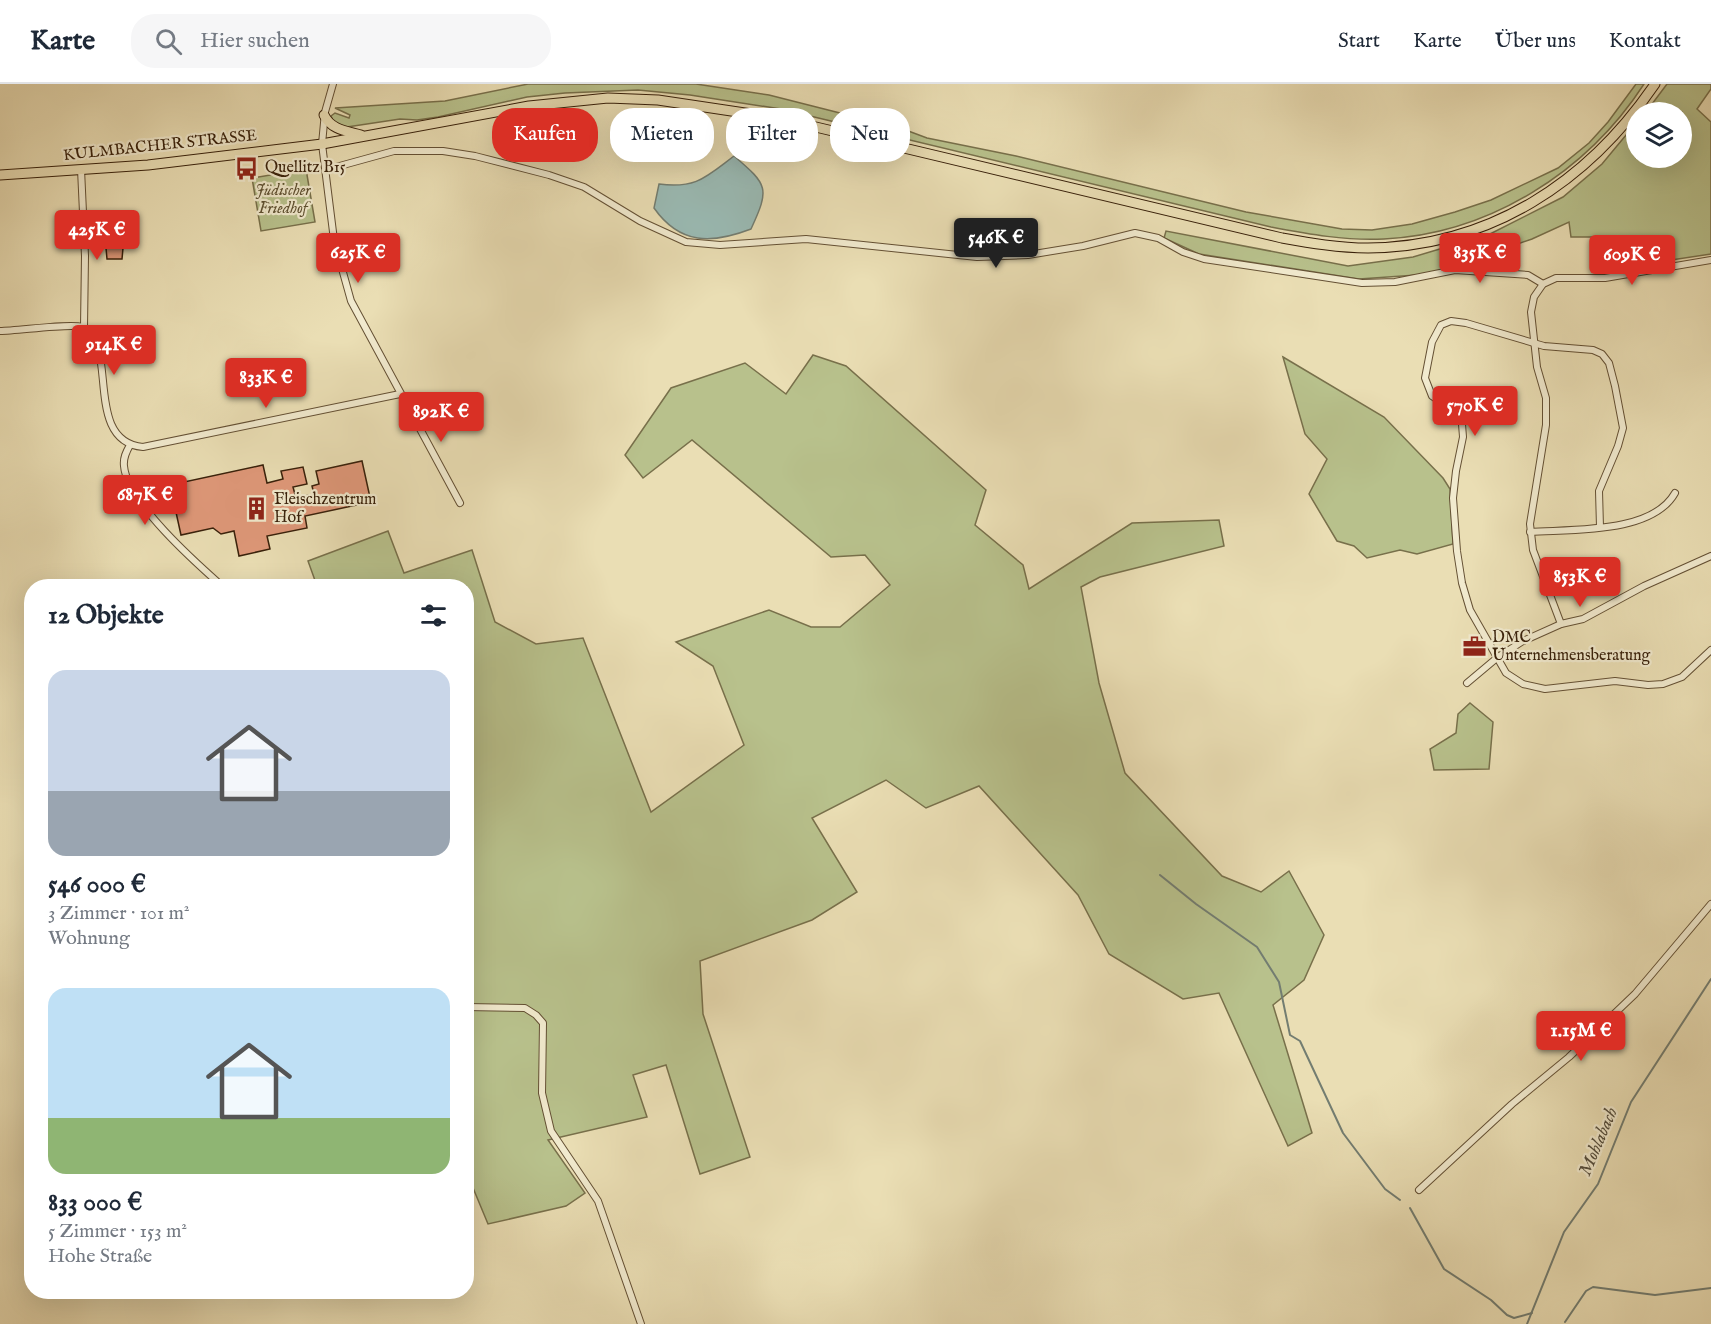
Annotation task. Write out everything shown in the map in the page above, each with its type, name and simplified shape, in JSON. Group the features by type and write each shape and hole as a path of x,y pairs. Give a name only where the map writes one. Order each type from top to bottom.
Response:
{"main road":[{"name":"KULMBACHER STRASSE","path":"0,175 184,161 322,144 545,104 608,98 669,101 778,118 1282,238 1343,247 1385,247 1434,241 1461,234 1494,222 1532,203 1553,190 1600,151 1655,84"},
{"path":"324,115 335,128 366,137"}],"street":[{"path":"333,84 324,115 322,144 334,240 341,272 351,301 460,503"},
{"path":"325,170 394,151 443,151 475,156 584,188 669,236 702,245 807,239 977,257 1028,255 1083,246 1135,233 1158,238 1183,252 1204,259 1362,283 1395,282 1455,270 1528,275 1543,284"},
{"path":"81,169 86,317 84,327"},
{"path":"1561,624 1533,550 1530,532 1532,501 1546,425 1546,398 1538,367 1531,305 1534,297 1543,284 1556,278 1605,278 1711,260"},
{"path":"1600,527 1599,491 1623,428 1609,363 1602,354 1593,350 1535,344 1466,323 1451,321 1441,325 1435,332 1425,378 1432,396 1451,409 1462,424 1463,436 1453,498 1462,584 1470,610 1506,672 1523,684 1545,689 1615,681 1648,686 1663,684 1682,677 1711,650"},
{"path":"0,331 39,330 72,325 84,327 91,332 97,343 105,399 114,430 121,440 130,445 143,447 400,394"},
{"path":"130,445 124,457 124,467 136,494 169,538 214,579"},
{"path":"1530,532 1622,525 1653,513 1675,493"},
{"path":"1467,683 1498,657 1523,641 1561,624 1583,620 1644,586 1711,556"},
{"path":"1419,1190 1512,1104 1569,1057 1635,994 1711,904"},
{"path":"474,1007 525,1008 543,1023 542,1093 551,1131 558,1145 598,1201 641,1324"}],"green space":[{"path":"528,84 696,84 769,95 830,110 830,121 818,118 818,108 774,108 690,95 638,90 527,97 438,117 417,120 400,119 347,127 342,127 333,121 331,116 335,113 349,118 350,115 335,108 445,101"},
{"path":"1636,84 1644,84 1631,102 1626,102 1626,109 1621,116 1594,145 1564,170 1532,193 1497,211 1461,225 1423,235 1384,239 1341,238 1271,227 910,140 910,132 927,138 1016,156 1246,212 1342,229 1372,230 1412,224 1491,200 1558,168 1589,143"},
{"path":"1667,84 1711,84 1711,89 1697,109 1711,122 1711,254 1625,267 1620,237 1571,237 1569,222 1506,248 1502,268 1450,269 1431,274 1359,279 1199,254 1164,238 1166,231 1348,266 1413,257 1490,234 1563,197 1602,164 1626,135 1626,168 1692,168 1692,102 1654,102"},
{"name":"Jüdischer Friedhof","path":"306,169 315,222 261,231 252,178"},
{"path":"813,355 846,366 986,490 975,525 1023,565 1029,589 1132,523 1219,520 1224,546 1100,577 1081,587 1099,683 1125,773 1222,876 1261,892 1289,871 1324,935 1304,980 1273,1005 1312,1133 1288,1146 1219,993 1183,999 1109,954 1078,895 979,786 926,808 886,780 812,818 857,892 812,920 700,961 703,1014 750,1157 700,1174 666,1065 633,1075 647,1117 548,1140 585,1193 566,1206 488,1224 474,1190 474,579 314,579 308,561 388,531 404,573 472,550 495,622 536,644 583,638 651,812 744,745 713,666 676,642 769,610 811,627 840,627 890,585 865,555 831,557 692,440 643,478 625,455 671,388 745,363 786,394"},
{"path":"1283,357 1384,417 1443,478 1450,489 1453,544 1417,554 1400,550 1367,558 1354,546 1337,541 1309,494 1327,459 1305,434"},
{"path":"1470,703 1493,722 1489,769 1434,770 1430,749 1456,733 1458,714"}],"water":[{"path":"726,162 741,162 754,174 762,188 763,196 751,229 723,237 698,238 675,229 654,208 659,184 682,185 708,175"}],"building":[{"path":"106,248 123,248 122,259 107,259"},
{"name":"Fleischzentrum Hof","path":"362,461 371,502 305,516 307,528 267,536 270,549 239,556 234,531 221,534 213,528 181,535 170,485 263,465 267,483 283,479 281,471 303,467 307,484 293,487 296,498 314,494 312,486 319,484 316,471"}],"waterway":[{"path":"1160,875 1196,904 1257,947 1279,982 1290,1035 1300,1041 1343,1133 1385,1189 1400,1200"},
{"name":"Mohlabach","path":"1527,1324 1564,1232 1598,1184 1631,1102 1711,979"},
{"path":"1410,1208 1444,1269 1491,1300 1507,1315 1514,1318 1532,1313"},
{"path":"1565,1322 1586,1291 1593,1287 1655,1295 1711,1288"}],"place":[{"name":"Quellitz B15","path":"247,168"},
{"name":"Fleischzentrum Hof","path":"256,509"},
{"name":"DMC Unternehmensberatung","path":"1474,647"}]}
